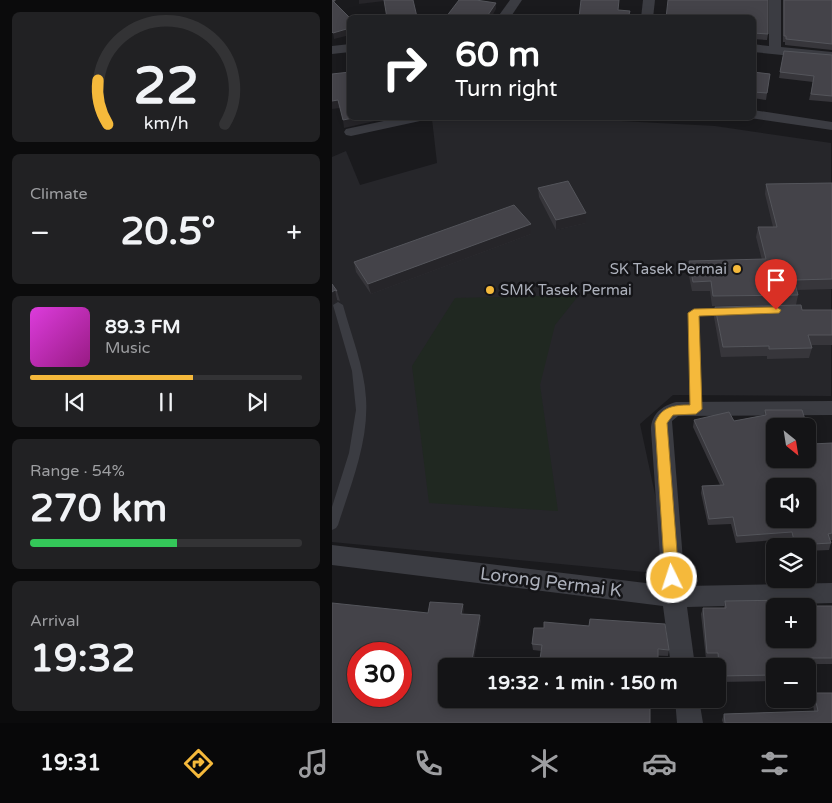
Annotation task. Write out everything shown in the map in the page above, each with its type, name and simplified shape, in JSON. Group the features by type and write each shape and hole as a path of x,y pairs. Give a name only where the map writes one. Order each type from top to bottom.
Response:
{"street":[{"path":"505,15 516,0"},
{"path":"647,15 649,0"},
{"path":"774,0 775,51"},
{"path":"332,50 347,48"},
{"path":"756,48 832,56"},
{"path":"756,114 832,126"},
{"path":"351,132 406,120"},
{"path":"681,658 674,597 661,423 663,417 669,412 686,409 832,408"},
{"name":"Lorong Permai K","path":"332,555 674,597 832,593"},
{"path":"688,708 690,723"}],"lane":[{"path":"332,526 359,431 362,408 350,349 338,305"},
{"path":"686,409 694,313 738,311"}],"shaded area":[{"name":"SMK Tasek Permai","path":"432,120 602,120 715,126 831,143 831,396 673,395 640,424 669,560 655,573 332,542 332,157 346,151 360,185 437,163"},
{"path":"579,295 555,325 540,385 558,511 429,503 412,366 455,298"}],"building":[{"path":"332,0 335,0 333,1 347,15 347,29 332,32"},
{"path":"384,0 413,0 417,15 386,15"},
{"path":"459,0 496,3 488,15 448,15"},
{"path":"581,0 619,0 618,10 630,11 629,15 579,15"},
{"path":"668,0 768,0 768,34 756,33 756,15 666,15"},
{"path":"784,0 832,0 832,44 786,39 786,36 784,36"},
{"path":"784,51 832,55 832,96 811,94 814,76 780,72"},
{"path":"347,72 347,119 343,120 338,100 332,101 332,74"},
{"path":"756,72 770,74 767,93 756,92"},
{"path":"568,181 586,213 556,220 538,188"},
{"path":"832,183 832,279 794,280 798,295 713,296 711,281 693,282 689,261 766,259 758,227 777,227 766,184"},
{"path":"514,205 531,224 368,284 354,262"},
{"path":"332,284 337,291 332,292"},
{"path":"801,305 802,310 832,310 832,335 808,335 812,348 769,349 769,346 723,347 715,307"},
{"path":"765,410 802,410 804,418 766,418 766,468 816,468 816,444 832,443 832,533 828,534 831,543 816,544 816,538 793,538 792,532 737,536 733,517 709,519 702,486 724,485 694,420 729,412 734,421 766,415"},
{"path":"766,600 766,648 816,648 816,606 832,606 832,658 766,658 766,675 726,676 726,658 718,658 718,653 707,653 703,608 726,608 725,601"},
{"path":"430,602 463,604 461,614 480,615 472,658 438,658 438,708 650,708 650,723 332,723 332,603 428,613"},
{"path":"590,619 665,624 669,650 658,649 658,658 540,658 542,645 532,644 534,628 544,628 544,622 589,626"},
{"path":"816,693 832,693 832,723 725,723 724,714 818,711"}],"place":[{"name":"SK Tasek Permai","path":"737,269"},
{"name":"SMK Tasek Permai","path":"490,290"}],"route":[{"path":"672,578 661,423 663,417 676,409 696,409 693,352 694,313 701,311 776,310"}]}
